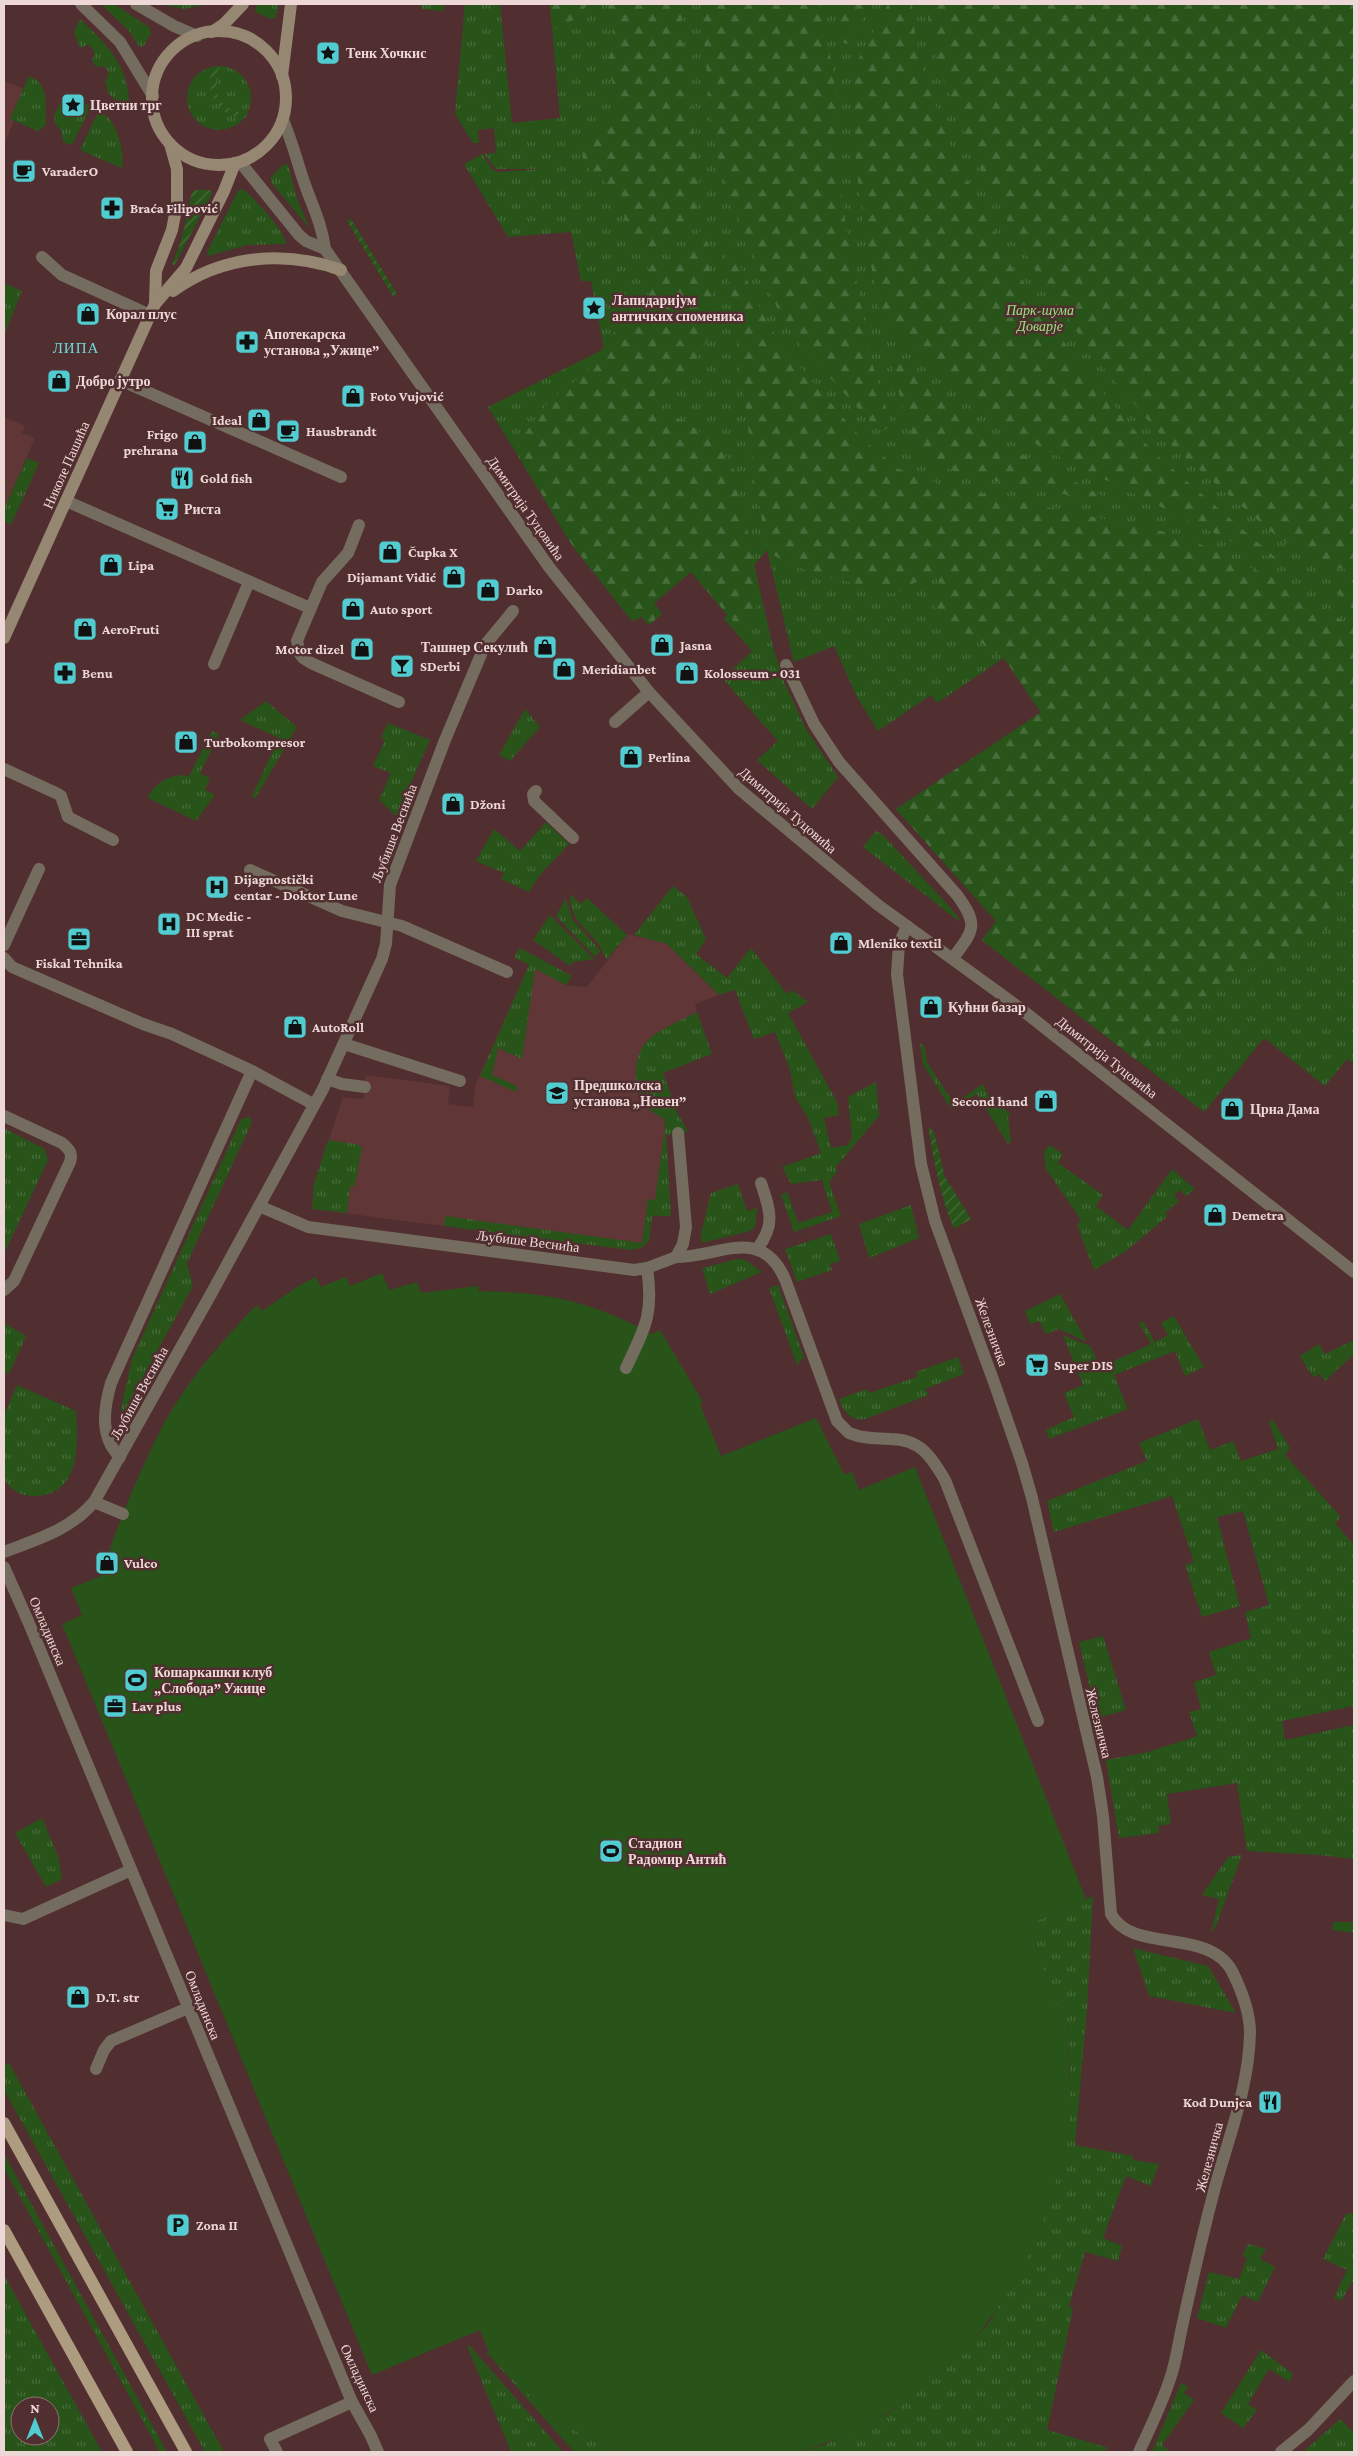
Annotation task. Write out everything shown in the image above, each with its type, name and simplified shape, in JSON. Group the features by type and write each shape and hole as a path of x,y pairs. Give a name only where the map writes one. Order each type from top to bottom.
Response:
{"main road":[{"path":"212,32 236,34 256,43 272,56 282,76 286,91 283,120 276,134 266,146 254,156 237,162 218,165 197,161 170,143 158,126 152,96 156,76 166,58 181,44 197,36 212,32 224,24 243,4"},
{"path":"282,76 291,4"},
{"name":"Николе Пашића","path":"152,310 156,271 172,230 177,204 177,169 170,143"},
{"name":"Николе Пашића","path":"4,638 152,310 186,268 237,162"},
{"path":"152,310 193,278 215,268 248,259 319,262 341,270"},
{"path":"4,2123 186,2452"},
{"path":"4,2230 127,2452"}],"street":[{"path":"81,4 120,42 152,96"},
{"path":"136,4 174,26 197,36"},
{"name":"Димитрија Туцовића","path":"283,120 321,223 325,249 549,567 649,692 750,800 855,886 1017,1006 1354,1272"},
{"name":"Димитрија Туцовића","path":"237,162 299,235 306,241 325,249"},
{"path":"42,258 62,275 152,310"},
{"path":"120,380 341,477"},
{"path":"66,501 310,608"},
{"path":"359,525 348,553 322,582 297,641 302,658 398,702"},
{"path":"214,664 249,582"},
{"name":"Љубише Веснића","path":"4,1552 63,1529 84,1513 94,1502 259,1206 327,1079 382,959 386,944 390,885 444,740 485,645 513,611"},
{"path":"786,665 814,724 838,762 951,888 971,916 972,932 953,958"},
{"path":"615,722 649,692"},
{"path":"4,769 58,794 68,817 113,840"},
{"path":"536,791 533,794 534,801 573,838"},
{"path":"4,945 39,869"},
{"path":"250,870 342,911 387,922 417,932 507,972"},
{"name":"Железничка","path":"907,926 899,944 897,974 921,1164 935,1220 995,1385 1032,1498 1097,1777 1103,1816 1111,1914 1116,1924 1125,1929 1145,1936 1189,1944 1220,1956 1232,1970 1244,2000 1250,2030 1246,2071 1215,2189 1176,2359 1162,2401 1139,2452"},
{"path":"4,958 12,968 143,1024 172,1034 252,1071 313,1104"},
{"path":"344,1044 460,1081"},
{"path":"120,1457 112,1448 105,1422 112,1383 252,1071"},
{"path":"327,1079 342,1084 365,1087"},
{"path":"4,1116 62,1143 70,1150 71,1155 70,1162 14,1281 4,1290"},
{"path":"676,1258 683,1244 686,1227 678,1133"},
{"path":"761,1183 770,1212 770,1220 766,1236 757,1249 771,1259 783,1274 837,1421 849,1433 861,1437 908,1441 921,1446 931,1456 945,1480 1038,1720"},
{"name":"Љубише Веснића","path":"259,1206 315,1228 634,1270 648,1268 676,1258 746,1246 757,1249"},
{"path":"626,1368 644,1330 650,1311 648,1268"},
{"path":"94,1502 123,1514"},
{"name":"Омладинска","path":"4,1568 28,1621 352,2402 378,2452"},
{"path":"4,1915 23,1919 131,1870"},
{"path":"96,2069 104,2050 112,2041 188,2008"},
{"path":"1281,2452 1308,2430 1354,2381"},
{"path":"277,2452 270,2439 352,2402"}],"shaded area":[{"path":"4,81 24,89 11,119 14,121 4,145"},
{"path":"4,417 25,426 22,433 35,438 4,509"},
{"name":"Предшколска установа „Невен”","path":"628,934 667,944 719,995 695,1004 697,1012 656,1034 636,1069 641,1100 649,1110 664,1119 671,1216 652,1216 649,1241 641,1248 631,1250 312,1209 314,1184 343,1097 363,1099 366,1075 450,1086 448,1104 473,1107 475,1086 529,965 566,985 587,987"}],"green space":[{"path":"101,4 114,4 149,27 151,33 143,47 139,46 129,31"},
{"path":"159,4 210,4 184,9"},
{"path":"257,4 279,4 276,17 271,19 255,12"},
{"path":"422,4 444,4 444,11 421,9"},
{"name":"Парк-шума Доварје","path":"465,4 500,4 512,123 560,118 550,4 1354,4 1354,1064 1347,1059 1325,1086 1264,1038 1204,1112 982,940 996,921 896,809 1041,713 1004,658 937,703 931,695 878,731 857,697 834,646 794,662 767,550 754,565 774,651 785,684 806,729 838,777 812,809 757,760 778,741 723,679 752,651 724,619 727,615 691,572 654,603 662,614 649,625 642,617 632,621 572,545 488,407 604,349 591,281 581,281 571,232 508,237 464,164 482,154 492,169 498,172 544,169 496,169 484,154 496,153 494,128 478,130 479,143 473,143 455,114"},
{"path":"550,4 588,4 569,23 552,29"},
{"path":"607,4 679,4 680,6 701,196 698,207 689,221 681,229 661,241 654,249 658,258 674,256 692,236 703,231 706,234 715,312 709,338 691,366 685,372 657,387 654,394 654,406 657,410 681,420 713,439 725,454 737,476 759,591 754,621 746,627 739,628 691,572 654,603 662,614 649,625 642,617 632,621 572,545 516,450 544,408 556,395 585,372 617,329 642,308 648,294 650,279 647,263 629,231 618,198 609,186 587,167 582,156 582,149 587,136 612,116 616,105 610,69 613,31 611,13"},
{"path":"701,4 819,4 834,75 838,164 846,228 873,366 890,421 889,426 885,430 874,426 794,338 779,312 743,233 722,176 712,131"},
{"path":"835,4 871,4 848,44 844,43"},
{"path":"888,4 912,4 915,33 927,82 956,159 1014,269 1082,368 1153,452 1278,560 1247,549 1067,461 1004,426 962,394 882,322 864,229 856,164 853,75 859,58"},
{"path":"927,4 1354,4 1354,572 1312,557 1274,534 1166,441 1094,357 1027,258 969,147 940,71 929,27"},
{"path":"80,19 108,48 119,64 127,86 130,114 108,93 105,80 108,77 108,70 102,66 96,67 92,60 94,50 88,45 80,48 74,32"},
{"path":"213,66 225,66 242,75 249,86 251,98 249,110 242,121 225,130 213,130 201,125 192,116 187,104 187,92 192,80 201,71"},
{"path":"220,66 216,83 219,98 230,109 248,113 245,118 235,117 220,108 211,93 211,76 214,67"},
{"path":"29,76 40,84 45,96 46,125 38,131 10,119"},
{"path":"65,94 91,106 72,145 63,142 61,130 55,124 54,115"},
{"path":"98,112 110,119 118,135 123,161 122,168 82,151 81,148"},
{"path":"284,164 288,165 297,199 310,229 271,182 271,177"},
{"path":"243,189 275,223 281,231 286,244 247,245 208,256 207,252 238,191"},
{"path":"196,190 210,190 212,194 174,266 172,263 182,237 192,192"},
{"path":"351,219 397,294 393,296 347,221"},
{"path":"727,239 765,318 781,345 860,437 899,469 942,485 1180,535 1297,589 1354,629 1354,884 1338,884 1334,888 1331,900 1333,922 1321,934 1277,959 1259,963 1221,987 1135,1059 982,940 996,921 896,809 1041,712 1004,658 977,640 953,629 939,619 935,606 942,586 938,579 933,577 919,580 904,589 890,593 801,568 777,557 767,550 754,474 724,242"},
{"path":"4,283 22,291 4,335"},
{"path":"892,355 993,439 1108,499 1108,501 979,477 933,464 922,457 905,412 890,359"},
{"path":"27,458 39,463 11,525 4,521 4,509"},
{"path":"1343,587 1354,590 1354,610 1340,596 1337,589"},
{"path":"266,701 297,727 255,799 252,796 279,738 240,720"},
{"path":"525,709 540,727 510,761 499,755"},
{"path":"388,723 430,740 396,816 379,800 391,773 373,766 385,740 381,738"},
{"path":"212,731 219,734 200,773 210,778 205,790 215,795 196,821 148,798 159,783 171,777 189,776"},
{"path":"546,822 569,844 539,876 529,892 501,879 504,873 476,861 494,829 520,851"},
{"path":"876,831 883,835 948,905 960,922 863,847"},
{"path":"673,886 687,897 706,939 696,954 727,978 751,948 787,994 792,990 808,1002 788,1013 837,1102 839,1115 824,1118 831,1148 848,1145 852,1137 848,1097 876,1082 879,1116 835,1168 838,1171 829,1182 841,1216 794,1232 781,1195 787,1192 798,1223 832,1212 822,1180 791,1184 782,1167 821,1153 808,1118 795,1097 790,1069 775,1032 754,1039 735,990 719,995 667,944 634,935"},
{"path":"570,894 581,904 587,898 627,935 607,959 600,946 575,916 572,910"},
{"path":"566,898 572,919 599,949 600,952 595,957 556,916"},
{"path":"550,915 594,959 573,962 570,966 533,940"},
{"path":"520,948 572,976 566,985 535,969 522,1059 498,1048 492,1075 517,1086 516,1092 480,1076 529,965 514,957"},
{"path":"697,1012 712,1054 663,1073 677,1112 688,1132 666,1135 671,1216 652,1216 649,1241 641,1248 631,1250 444,1226 445,1216 642,1243 648,1199 655,1200 665,1127 664,1119 648,1109 638,1093 636,1078 637,1061 639,1053 652,1036"},
{"path":"920,1043 925,1047 927,1062 954,1104 983,1084 990,1099 1011,1114 1008,1117 1011,1141 1008,1144 977,1094 951,1109 923,1064"},
{"path":"250,1117 252,1122 187,1263 193,1286 124,1411 122,1411 121,1408 132,1359 241,1119"},
{"path":"928,1126 934,1132 945,1177 971,1219 954,1229 941,1192"},
{"path":"4,1128 45,1149 48,1160 4,1254"},
{"path":"328,1140 356,1144 362,1147 355,1186 350,1186 347,1213 312,1209 314,1184"},
{"path":"1050,1145 1063,1154 1058,1163 1103,1195 1096,1206 1128,1230 1172,1169 1195,1189 1186,1196 1180,1190 1174,1195 1179,1201 1165,1213 1168,1216 1126,1251 1094,1270 1077,1225 1081,1220 1046,1169 1044,1151"},
{"path":"738,1184 747,1211 757,1208 755,1227 750,1231 702,1243 701,1234 711,1193"},
{"path":"911,1205 919,1238 869,1258 859,1224"},
{"path":"831,1234 840,1261 830,1264 832,1270 797,1282 785,1249"},
{"path":"737,1259 746,1260 762,1272 710,1294 702,1268"},
{"name":"Стадион Радомир Антић","path":"382,1273 389,1290 417,1282 421,1293 478,1286 479,1291 548,1296 588,1306 652,1334 660,1330 703,1402 700,1404 721,1456 816,1418 844,1474 852,1472 859,1490 915,1467 1086,1899 1029,1924 1055,2005 1066,2003 1070,2100 1068,2132 1058,2172 1043,2221 1023,2267 997,2309 966,2348 930,2382 890,2411 846,2435 798,2452 623,2452 605,2446 556,2421 487,2353 489,2351 480,2330 372,2375 62,1624 82,1615 71,1588 101,1576 94,1558 109,1551 151,1449 189,1384 230,1333 257,1305 262,1311 300,1285 316,1277 321,1287 346,1277 350,1286"},
{"path":"778,1285 804,1357 797,1365 769,1288"},
{"path":"1060,1294 1087,1342 1059,1329 1046,1334 1039,1321 1030,1324 1025,1311"},
{"path":"1174,1316 1204,1367 1185,1376 1175,1351 1114,1375 1128,1409 1049,1439 1046,1430 1074,1417 1064,1393 1083,1385 1063,1335 1090,1346 1101,1367 1151,1344 1139,1323 1143,1321 1155,1342 1168,1335 1161,1323"},
{"path":"4,1323 26,1336 9,1374 4,1372"},
{"path":"1354,1340 1354,1354 1325,1381 1319,1374 1313,1377 1300,1356 1319,1344 1325,1354"},
{"path":"958,1357 964,1374 925,1389 929,1395 865,1419 855,1419 848,1415 839,1399 867,1389 869,1393 917,1377 916,1372"},
{"path":"17,1385 76,1411 77,1438 73,1466 68,1478 60,1487 49,1494 24,1495 12,1489 4,1479 4,1415"},
{"path":"1198,1419 1210,1450 1233,1441 1241,1461 1278,1449 1269,1422 1273,1420 1290,1448 1285,1455 1341,1517 1335,1523 1354,1545 1354,1706 1282,1721 1285,1740 1353,1725 1354,1859 1247,1851 1237,1783 1167,1794 1171,1824 1158,1826 1159,1833 1119,1838 1106,1760 1148,1752 1197,1736 1189,1712 1201,1709 1194,1682 1216,1675 1209,1652 1251,1638 1245,1612 1269,1605 1243,1511 1217,1517 1240,1606 1202,1617 1185,1565 1194,1562 1172,1496 1054,1532 1047,1501 1147,1461 1139,1443"},
{"path":"1103,1636 1126,1710 1097,1718 1079,1642"},
{"path":"42,1818 58,1856 62,1879 46,1887 15,1833"},
{"path":"1242,1855 1216,1926 1211,1933 1219,1899 1202,1895 1228,1857"},
{"path":"1093,1896 1087,2009 1075,2145 1133,2156 1133,2160 1159,2164 1151,2186 1126,2176 1103,2238 1122,2246 1118,2261 1085,2252 1069,2306 1073,2308 1047,2430 1109,2448 1099,2452 798,2452 824,2445 889,2413 939,2375 989,2323 1005,2296 1068,2133 1070,2071 1066,2003 1055,2005 1029,1924"},
{"path":"1333,1922 1354,1922 1354,1933 1332,1930"},
{"path":"1133,1948 1208,1966 1236,2013 1149,1996"},
{"path":"9,2063 224,2452 205,2452 4,2090 4,2066"},
{"path":"4,2154 167,2452 159,2452 4,2168"},
{"path":"1354,2213 1354,2279 1341,2301 1334,2298 1347,2270 1323,2259 1346,2214"},
{"path":"1248,2244 1266,2249 1260,2259 1275,2267 1258,2302 1242,2295 1226,2328 1197,2318 1209,2272 1239,2279 1247,2258 1242,2256"},
{"path":"4,2275 102,2452 4,2452"},
{"path":"467,2346 470,2346 563,2452 511,2452"},
{"path":"1261,2350 1293,2374 1290,2382 1269,2369 1248,2404 1257,2410 1243,2428 1221,2413"},
{"path":"487,2353 556,2421 605,2446 623,2452 574,2452"},
{"path":"1181,2383 1188,2387 1184,2393 1194,2400 1162,2445 1171,2452 1152,2452"},
{"path":"1340,2419 1354,2433 1354,2452 1303,2452"}],"place":[{"name":"Тенк Хочкис","path":"328,53"},
{"name":"Цветни трг","path":"73,105"},
{"name":"VaraderO","path":"24,171"},
{"name":"Braća Filipović","path":"112,208"},
{"name":"Лапидаријум античких споменика","path":"594,308"},
{"name":"Корал плус","path":"88,314"},
{"name":"Апотекарска установа „Ужице”","path":"247,342"},
{"name":"Добро јутро","path":"59,381"},
{"name":"Foto Vujović","path":"353,396"},
{"name":"Ideal","path":"259,420"},
{"name":"Hausbrandt","path":"288,431"},
{"name":"Frigo prehrana","path":"195,442"},
{"name":"Gold fish","path":"182,478"},
{"name":"Риста","path":"167,509"},
{"name":"Čupka X","path":"390,552"},
{"name":"Lipa","path":"111,565"},
{"name":"Dijamant Vidić","path":"454,577"},
{"name":"Darko","path":"488,590"},
{"name":"Auto sport","path":"353,609"},
{"name":"AeroFruti","path":"85,629"},
{"name":"Jasna","path":"662,645"},
{"name":"Ташнер Секулић","path":"545,647"},
{"name":"Motor dizel","path":"362,649"},
{"name":"SDerbi","path":"402,666"},
{"name":"Meridianbet","path":"564,669"},
{"name":"Benu","path":"65,673"},
{"name":"Kolosseum - 031","path":"687,673"},
{"name":"Turbokompresor","path":"186,742"},
{"name":"Perlina","path":"631,757"},
{"name":"Džoni","path":"453,804"},
{"name":"Dijagnostički centar - Doktor Lune","path":"217,887"},
{"name":"DC Medic - III sprat","path":"169,924"},
{"name":"Fiskal Tehnika","path":"79,939"},
{"name":"Mleniko textil","path":"841,943"},
{"name":"Кућни базар","path":"931,1007"},
{"name":"AutoRoll","path":"295,1027"},
{"name":"Предшколска установа „Невен”","path":"557,1093"},
{"name":"Second hand","path":"1046,1101"},
{"name":"Црна Дама","path":"1232,1109"},
{"name":"Demetra","path":"1215,1215"},
{"name":"Super DIS","path":"1037,1365"},
{"name":"Vulco","path":"107,1563"},
{"name":"Кошаркашки клуб „Слобода” Ужице","path":"136,1680"},
{"name":"Lav plus","path":"115,1706"},
{"name":"Стадион Радомир Антић","path":"611,1851"},
{"name":"D.T. str","path":"78,1997"},
{"name":"Kod Dunjca","path":"1270,2102"},
{"name":"Zona II","path":"178,2225"}],"district":[{"name":"ЛИПА","path":"76,348"}]}
